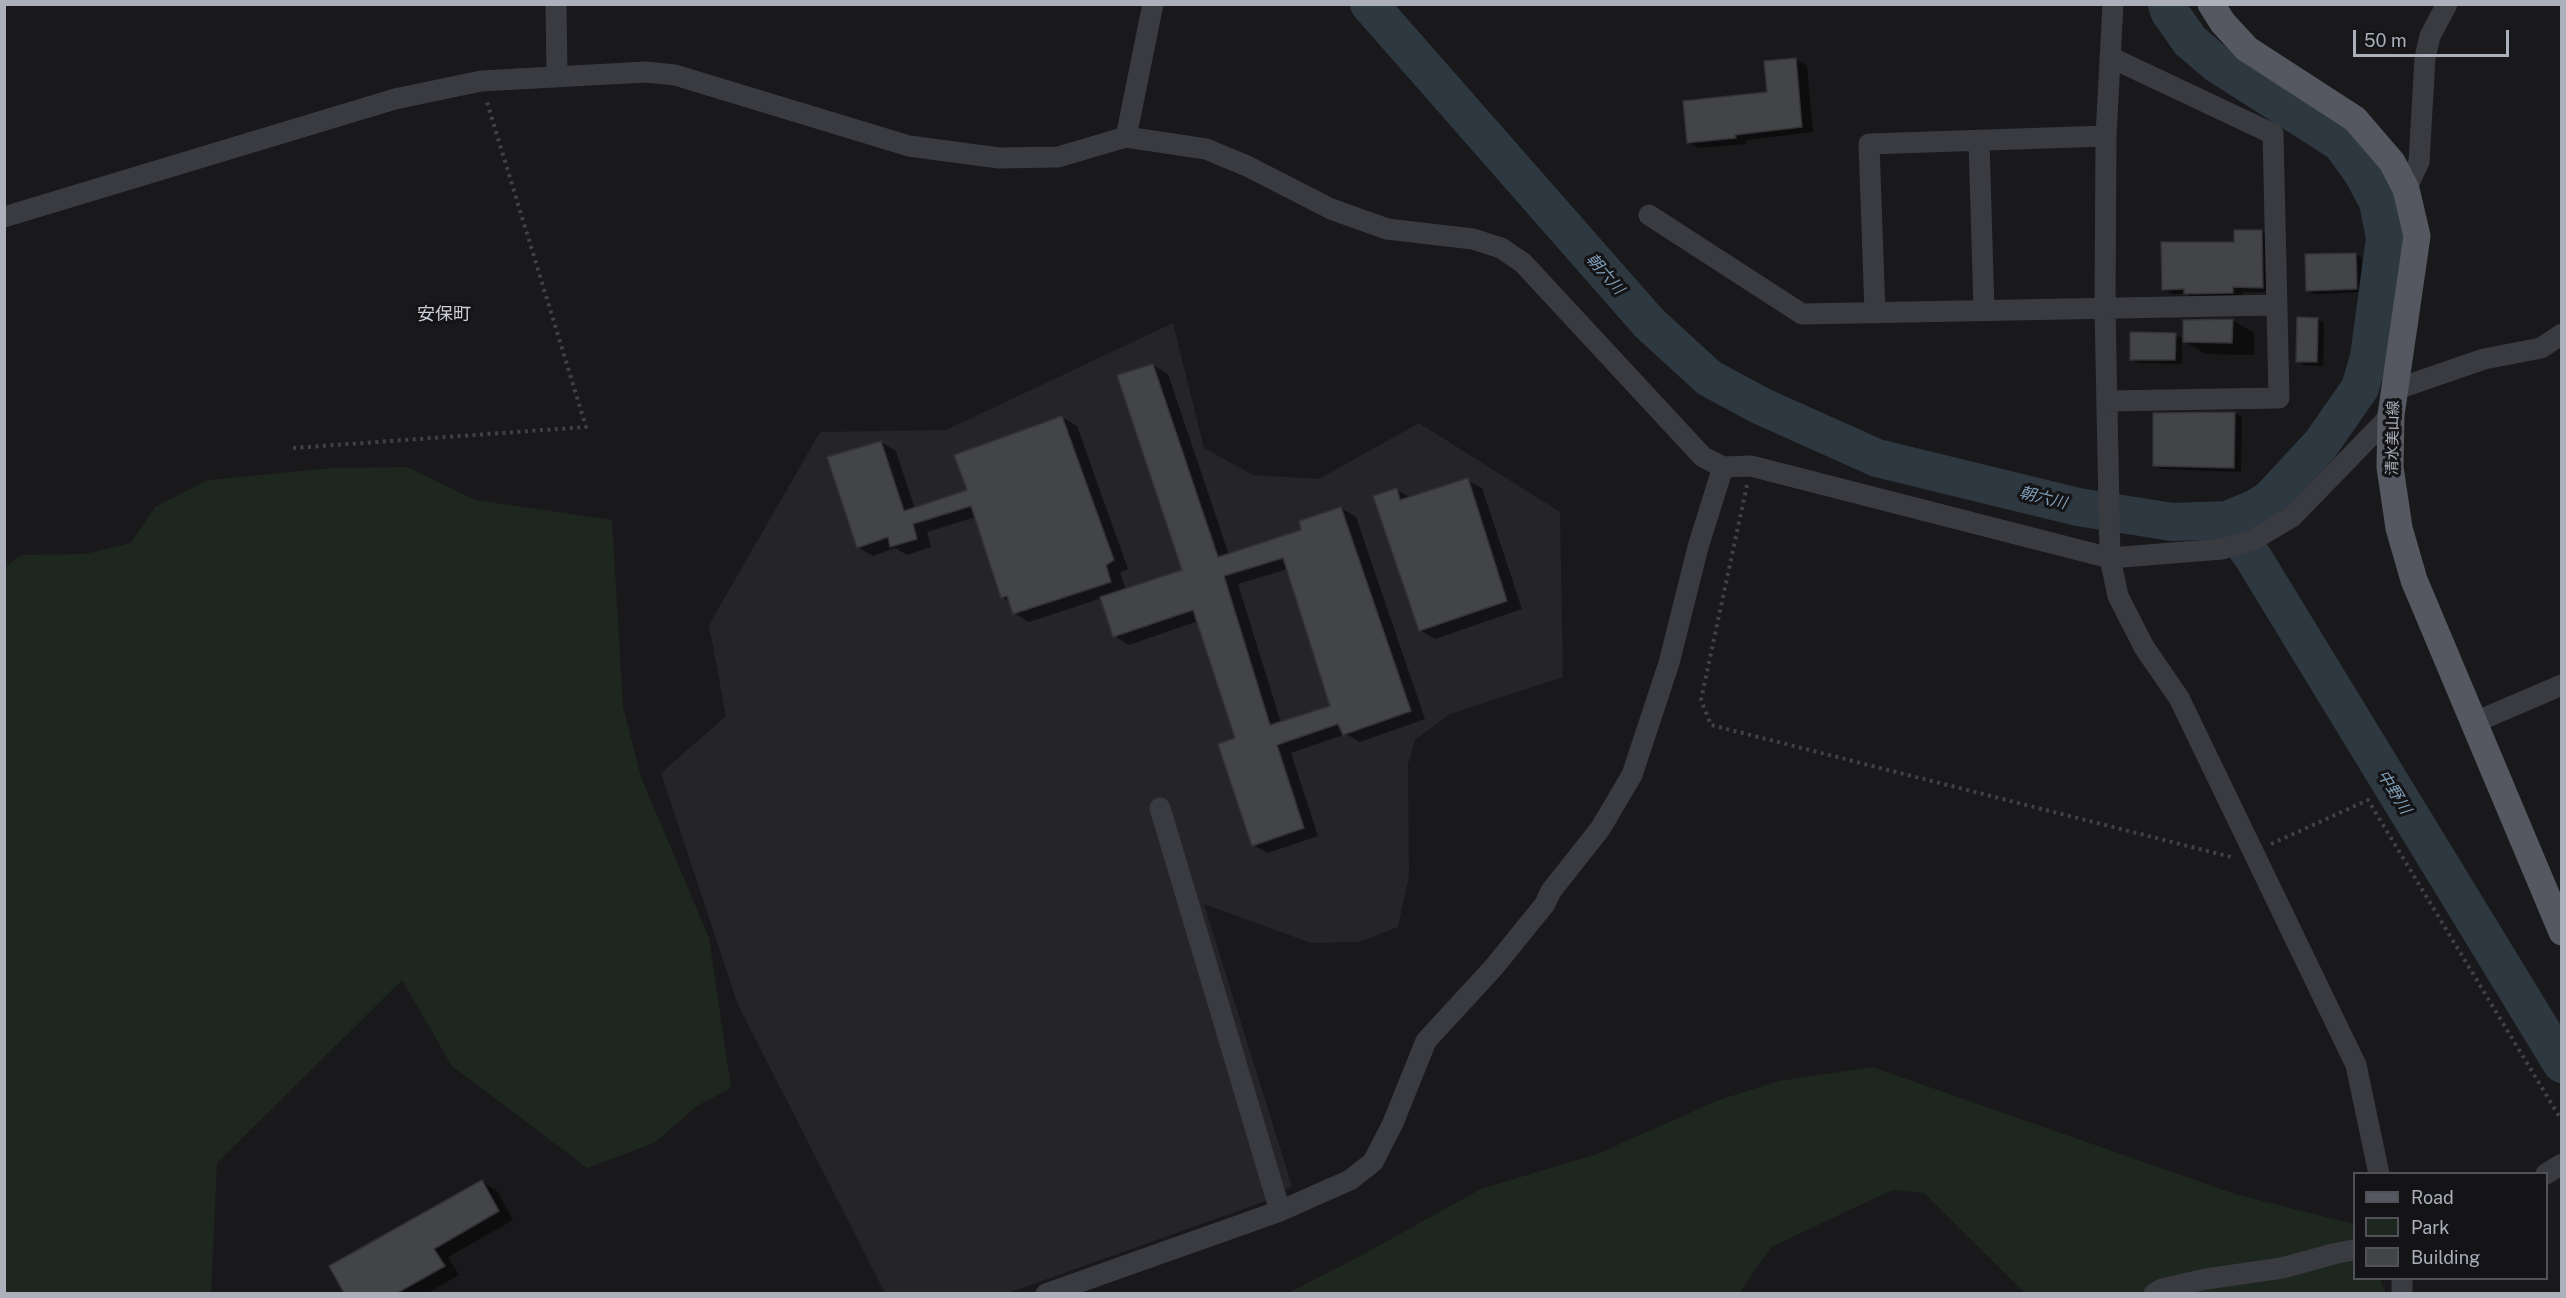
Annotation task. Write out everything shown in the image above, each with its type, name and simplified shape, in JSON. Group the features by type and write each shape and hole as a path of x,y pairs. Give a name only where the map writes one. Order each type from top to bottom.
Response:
{"main road":[{"name":"清水美山線","path":"2211,4 2223,23 2247,49 2355,118 2392,162 2406,189 2417,236 2392,403 2390,466 2399,528 2414,580 2473,723 2555,898 2562,932"}],"street":[{"path":"556,4 557,76"},
{"path":"1126,137 1153,4"},
{"path":"2113,4 2106,136 2105,308 2111,550 2118,596 2144,647 2179,698 2356,1065 2379,1172"},
{"path":"2406,189 2419,162 2425,58 2430,36 2447,4"},
{"path":"2108,401 2278,398 2273,134 2110,57"},
{"path":"4,217 395,99 481,81 557,76 646,72 675,75 909,146 999,159 1058,157 1126,137 1206,149 1247,166 1331,209 1387,229 1473,239 1501,248 1523,263 1703,457 1723,467 1751,466 2111,550 2222,549 2253,540 2292,517 2392,403 2484,359 2541,348 2562,334"},
{"path":"1875,313 1869,144 2106,136"},
{"path":"1979,141 1984,310"},
{"path":"1649,214 1802,314 2277,304"},
{"path":"1046,1293 1280,1211 1350,1180 1373,1162 1393,1123 1426,1041 1509,949 1545,904 1551,891 1600,829 1632,775 1669,663 1698,547 1723,467"},
{"path":"2473,723 2562,685"},
{"path":"1160,808 1280,1211"},
{"path":"2548,1173 2562,1164"},
{"path":"2154,1293 2206,1279 2282,1268 2337,1252 2353,1250"}],"path":[{"path":"293,448 586,428 481,81"},
{"path":"1751,466 1701,700 1712,725 2256,858 2368,800 2562,1121"}],"shaded area":[{"path":"1173,323 1204,448 1253,475 1319,479 1419,423 1560,512 1563,677 1450,714 1415,740 1408,764 1409,876 1398,927 1359,942 1311,943 1204,904 1292,1186 1263,1202 1008,1293 885,1293 738,1005 661,773 726,716 709,625 820,432 946,430"}],"green space":[{"path":"407,467 475,500 612,520 623,707 641,777 709,938 731,1088 697,1106 654,1143 587,1168 452,1066 402,980 217,1163 211,1293 5,1293 5,568 21,555 85,554 131,543 155,507 208,480 333,468"},
{"path":"1872,1067 2235,1194 2353,1224 2353,1280 2380,1280 2386,1293 2025,1293 1924,1193 1892,1190 1771,1247 1739,1293 1286,1294 1481,1189 1597,1154 1719,1100 1779,1081"}],"building":[{"path":"1796,58 1802,127 1735,135 1736,138 1687,143 1683,101 1767,92 1764,61"},
{"path":"2234,230 2262,230 2263,288 2233,287 2233,293 2184,294 2184,289 2162,290 2161,242 2234,242"},
{"path":"2356,253 2357,289 2306,291 2305,254"},
{"path":"2297,317 2318,318 2317,362 2296,362"},
{"path":"2233,319 2232,343 2183,342 2183,320"},
{"path":"2130,332 2176,333 2175,360 2130,360"},
{"path":"1153,364 1218,557 1301,530 1299,521 1341,507 1411,711 1343,735 1338,724 1277,745 1304,828 1252,846 1218,744 1235,738 1193,610 1113,637 1100,597 1182,570 1117,375","holes":["1283,558 1330,706 1270,725 1224,576"]},
{"path":"2235,412 2234,468 2153,466 2153,413"},
{"path":"1062,416 1114,560 1106,565 1111,582 1013,614 1007,596 1001,598 971,506 913,524 917,539 890,547 888,537 857,548 827,457 881,441 904,511 967,490 954,455"},
{"path":"1468,478 1507,601 1419,631 1373,496 1397,488 1400,500"},
{"path":"482,1180 499,1211 434,1249 445,1266 397,1293 344,1293 329,1266"}],"waterway":[{"name":"朝六川","path":"1369,4 1649,323 1709,378 1761,406 1877,458 2078,507 2172,522 2227,520 2256,508 2270,499 2321,444 2360,388 2369,357 2385,238 2378,202 2362,172 2341,143 2217,64 2190,41 2169,11 2167,4"},
{"name":"中野川","path":"2227,520 2254,559 2562,1064"}],"district":[{"name":"安保町","path":"444,314"}]}
